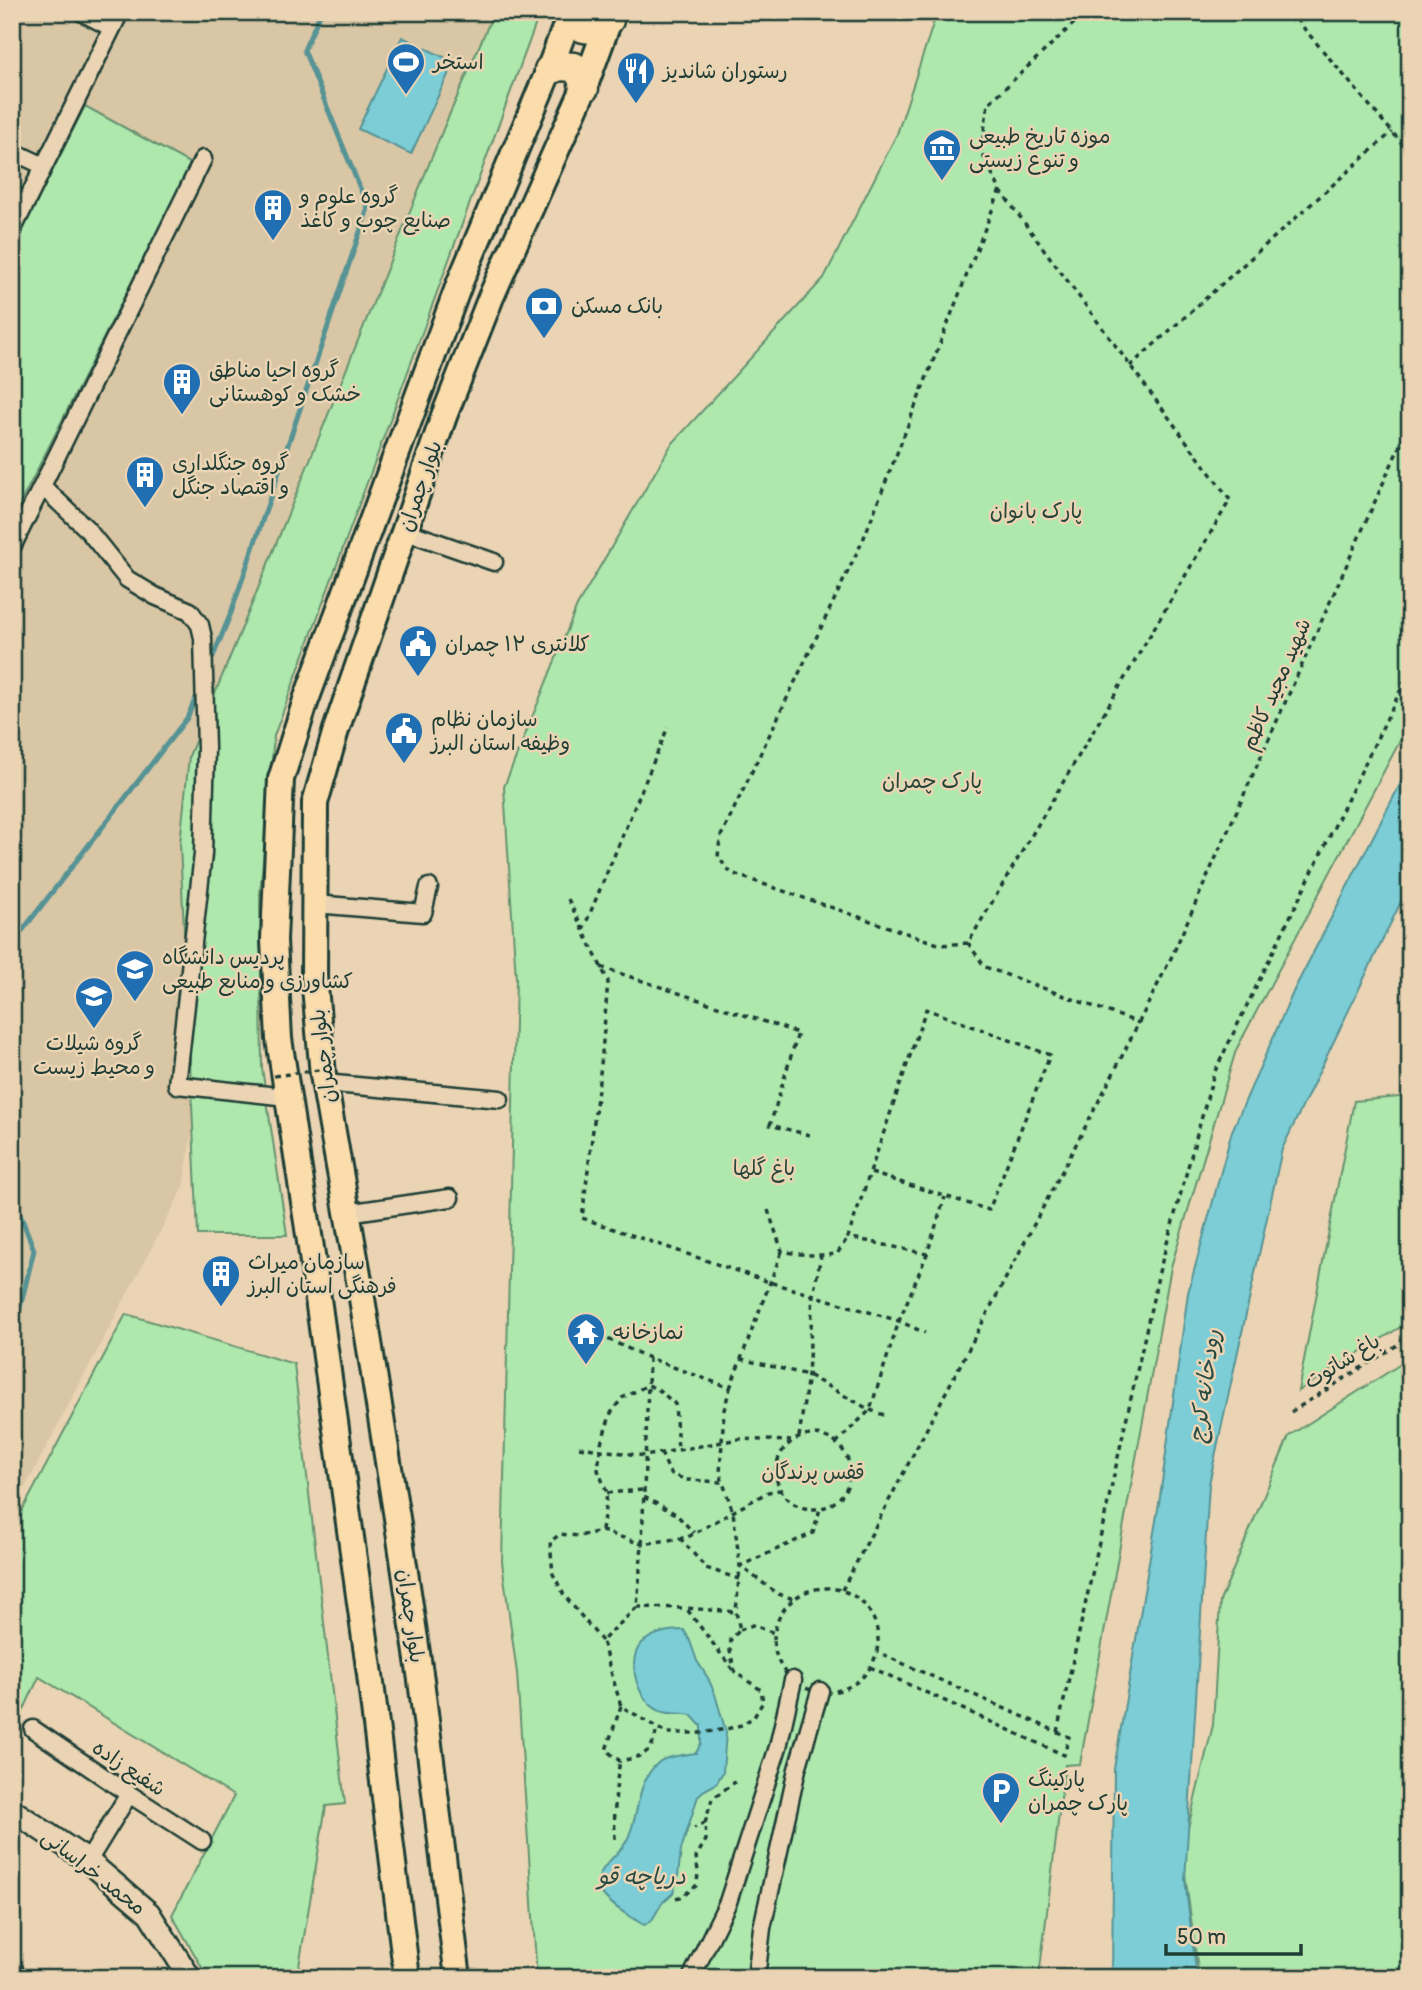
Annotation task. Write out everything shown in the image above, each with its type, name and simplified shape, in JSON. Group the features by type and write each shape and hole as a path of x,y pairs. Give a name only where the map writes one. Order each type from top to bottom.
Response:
{"highway":[{"path":"572,12 577,24 584,30 600,26 610,16"},
{"path":"549,70 560,66 574,67 582,77 584,88"}],"main road":[{"name":"بلوار چمران","path":"407,1978 366,1648 311,1248 281,1087 274,940 281,779 319,665 460,282 572,12"},
{"name":"بلوار چمران","path":"458,1978 413,1626 347,1213 314,976 315,803 336,730 444,416 491,297 584,88 610,16"}],"street":[{"path":"81,12 112,28"},
{"path":"12,231 120,12"},
{"path":"12,150 44,166"},
{"path":"12,547 18,522 43,487 202,159"},
{"path":"43,487 86,528 127,579 155,596 190,611 200,625 203,638 206,748 203,854 177,1085 281,1087"},
{"path":"405,531 494,562"},
{"path":"315,904 423,913 429,887"},
{"path":"329,1075 500,1099"},
{"path":"347,1213 450,1198"},
{"path":"691,1978 728,1902 778,1747 793,1680"},
{"path":"756,1978 762,1928 802,1749 820,1692"},
{"name":"شفیع زاده","path":"33,1729 202,1840"},
{"path":"88,1861 129,1794"},
{"name":"محمد خراسانی","path":"12,1810 88,1861 149,1913 190,1978"},
{"path":"12,1962 17,1978"}],"path":[{"path":"968,943 1230,500 1000,190 981,151 988,104 1086,12"},
{"path":"1290,12 1410,153"},
{"path":"1130,366 1392,132"},
{"path":"968,943 941,945 888,928 731,873 718,858 720,838 863,540 1000,190"},
{"name":"شهید مجید کاظم","path":"842,1590 1171,958 1410,423"},
{"path":"1057,1732 1159,1272 1214,1073 1410,671"},
{"path":"583,930 668,727"},
{"path":"568,899 608,981 601,1065 582,1218 769,1282 900,1321 925,1333"},
{"path":"968,943 985,967 1139,1023"},
{"path":"601,967 798,1033 770,1125 814,1136"},
{"path":"782,1251 800,1255 837,1254 848,1237 926,1009 1050,1055 989,1210 871,1173"},
{"path":"281,1087 329,1075"},
{"path":"836,1443 870,1410 945,1197"},
{"path":"740,1630 736,1612 740,1566 733,1511 720,1474 721,1442 724,1410 730,1388 782,1251 768,1210"},
{"path":"848,1237 927,1254"},
{"path":"799,1437 808,1375 813,1295 821,1256"},
{"path":"581,1327 649,1358 730,1388"},
{"name":"باغ شاتوت","path":"1291,1412 1410,1337"},
{"path":"602,1641 637,1607 649,1358"},
{"path":"741,1359 808,1375 884,1415"},
{"path":"602,1531 607,1493 598,1469 600,1449 611,1413 622,1398 648,1385"},
{"path":"648,1385 675,1405 678,1450"},
{"path":"799,1437 825,1437 845,1452 850,1464 850,1477 847,1488 831,1505 820,1509 797,1506 787,1500 780,1490 776,1466 780,1454 788,1444 799,1437"},
{"path":"579,1447 645,1456 739,1439 793,1441"},
{"path":"661,1453 670,1473 686,1480 723,1482"},
{"path":"607,1493 644,1490"},
{"path":"657,1727 654,1744 639,1758 620,1761 606,1750 621,1706 602,1641 564,1595 553,1574 550,1542 560,1534 579,1536 602,1531 642,1544 680,1538 768,1492 780,1490"},
{"path":"643,1497 676,1514 694,1533"},
{"path":"740,1566 813,1533 820,1509"},
{"path":"680,1538 706,1568 739,1579"},
{"path":"740,1566 778,1594 794,1598"},
{"path":"826,1588 842,1590 856,1597 867,1608 875,1622 877,1652 870,1667 860,1679 848,1687 820,1692 806,1688 793,1680 781,1667 775,1650 774,1633 778,1620 784,1608 794,1598 809,1591 826,1588"},
{"path":"637,1607 736,1612"},
{"path":"621,1706 666,1733 700,1733 727,1729 754,1717 763,1702 761,1689 735,1672 686,1608"},
{"path":"735,1672 730,1651 731,1639 740,1630 753,1625 774,1633"},
{"path":"870,1667 1064,1755 1069,1737 877,1652"},
{"path":"615,1839 614,1796 620,1761"},
{"path":"676,1898 683,1896 696,1885 696,1857 706,1840 705,1823 712,1800 735,1782"},
{"path":"694,1828 705,1823"}],"shaded area":[{"path":"12,12 529,12 255,736 183,1188 12,1512"}],"green space":[{"path":"494,12 540,12 274,736 260,894 262,1068 287,1235 198,1235 180,844 189,756 444,127"},
{"name":"پارک چمران","path":"937,12 1410,12 1410,722 1236,1050 1171,1267 1080,1764 1065,1765 1039,1977 1044,1978 537,1978 517,1673 502,1562 516,979 504,787 577,606 671,445 824,278 897,134"},
{"path":"85,106 191,164 16,512 12,510 12,250"},
{"path":"1410,1096 1410,1321 1298,1391 1354,1101"},
{"path":"126,1314 294,1364 345,1804 326,1806 297,1978 208,1978 172,1915 234,1796 39,1677 12,1735 12,1530"},
{"path":"1410,1358 1410,1978 1199,1978 1182,1852 1213,1725 1220,1601 1289,1436"}],"water":[{"name":"استخر","path":"402,37 454,62 411,154 358,129"},
{"name":"رودخانه کرج","path":"1410,765 1410,883 1282,1149 1209,1484 1185,1880 1197,1978 1112,1978 1114,1769 1160,1497 1188,1293 1232,1131 1294,990"},
{"name":"دریاچه قو","path":"684,1630 715,1694 726,1732 723,1772 716,1784 698,1796 681,1850 673,1893 662,1903 652,1920 644,1925 606,1898 599,1887 599,1880 604,1868 626,1842 642,1789 651,1770 667,1758 696,1753 701,1743 701,1726 691,1715 663,1712 654,1708 641,1692 634,1671 634,1661 642,1643 662,1632"}],"waterway":[{"path":"209,666 231,613 368,208 304,50 321,12"},
{"path":"12,944 187,718 199,691"},
{"path":"12,1193 34,1250 12,1341"}],"place":[{"name":"استخر","path":"406,96"},
{"name":"رستوران شاندیز","path":"636,105"},
{"name":"موزه تاریخ طبیعی و تنوع زیستی","path":"942,182"},
{"name":"گروه علوم و صنایع چوب و کاغذ","path":"273,242"},
{"name":"بانک مسکن","path":"544,340"},
{"name":"گروه احیا مناطق خشک و کوهستانی","path":"182,416"},
{"name":"گروه جنگلداری و اقتصاد جنگل","path":"145,509"},
{"name":"کلانتری ۱۲ چمران","path":"418,678"},
{"name":"سازمان نظام وظیفه استان البرز","path":"404,765"},
{"name":"پردیس دانشگاه کشاورزی و منابع طبیعی","path":"135,1003"},
{"name":"گروه شیلات و محیط زیست","path":"94,1030"},
{"name":"سازمان میراث فرهنگی استان البرز","path":"221,1308"},
{"name":"نمازخانه","path":"586,1366"},
{"name":"پارکینگ پارک چمران","path":"1001,1825"}],"park label":[{"name":"پارک بانوان","path":"1036,511"},
{"name":"باغ گلها","path":"764,1168"},
{"name":"قفس پرندگان","path":"813,1472"}]}
